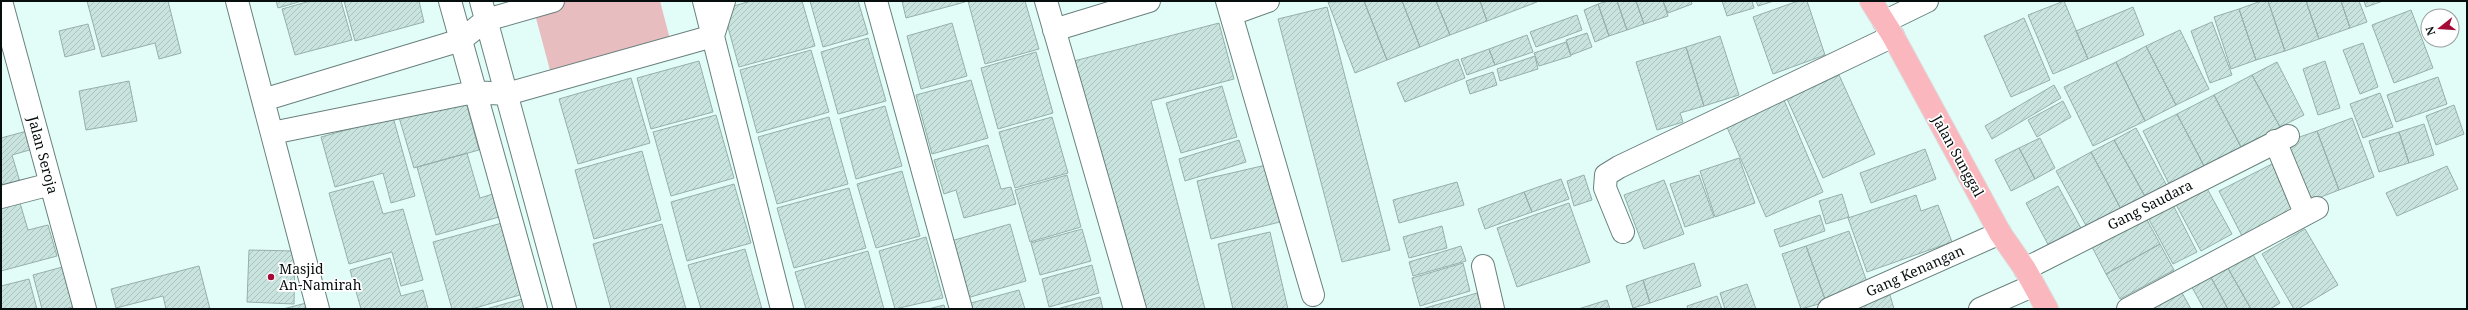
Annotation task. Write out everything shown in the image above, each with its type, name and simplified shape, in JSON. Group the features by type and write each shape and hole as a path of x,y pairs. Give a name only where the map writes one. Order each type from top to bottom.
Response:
{"main road":[{"name":"Jalan Sunggal","path":"1871,1 1888,29 2000,233 2029,277 2047,309"}],"street":[{"path":"237,1 318,309"},
{"path":"450,1 474,92 536,309"},
{"path":"263,100 461,40 483,10 553,1"},
{"path":"704,1 782,309"},
{"path":"713,36 724,1"},
{"path":"876,1 961,309"},
{"path":"1046,1 1135,309"},
{"path":"1054,30 1149,1"},
{"path":"1268,1 1229,7 1313,294"},
{"path":"1623,232 1605,188 1606,175 1888,29 1927,1"},
{"name":"Jalan Seroja","path":"2,8 85,309"},
{"path":"483,10 565,309"},
{"path":"272,133 474,92 507,94 713,36"},
{"name":"Gang Saudara","path":"1980,309 2029,277 2282,139 2311,210 2128,309"},
{"path":"1,197 51,184"},
{"name":"Gang Kenangan","path":"1829,309 2000,233"},
{"path":"1483,266 1493,309"}],"shaded area":[{"path":"555,1 660,1 671,43 551,74 533,7"}],"building":[{"path":"87,1 168,1 181,53 159,59 155,43 102,57"},
{"path":"276,1 302,1 278,8"},
{"path":"310,1 341,1 352,40 295,55 282,9"},
{"path":"344,1 419,1 424,22 355,41"},
{"path":"751,1 802,1 815,46 739,67 723,9"},
{"path":"810,1 858,1 868,34 823,47"},
{"path":"902,1 965,1 965,2 906,18"},
{"path":"968,1 1025,1 1039,49 985,64"},
{"path":"1364,1 1402,1 1420,47 1387,60"},
{"path":"1364,1 1387,60 1355,73 1328,2"},
{"path":"1402,1 1436,1 1450,35 1420,47"},
{"path":"1436,1 1480,1 1487,21 1450,35"},
{"path":"1480,1 1536,1 1537,2 1487,21"},
{"path":"1608,1 1617,1 1627,30 1609,36 1598,4"},
{"path":"1617,1 1636,1 1644,24 1627,30"},
{"path":"1636,1 1663,1 1668,16 1644,24"},
{"path":"1663,1 1691,1 1692,4 1668,13"},
{"path":"1722,1 1752,1 1754,8 1727,16"},
{"path":"1756,1 1774,1 1758,6"},
{"path":"1798,1 1807,1 1825,55 1773,74 1753,17"},
{"path":"2064,1 2088,59 2053,74 2028,15"},
{"path":"2261,1 2268,1 2285,51 2256,60 2239,9"},
{"path":"2268,1 2306,1 2319,39 2285,51"},
{"path":"2306,1 2341,1 2350,28 2319,39"},
{"path":"2341,1 2359,1 2367,22 2350,28"},
{"path":"2364,1 2383,1 2366,7"},
{"path":"1598,4 1609,36 1595,42 1584,10"},
{"path":"1327,7 1390,250 1342,262 1278,19"},
{"path":"2133,7 2144,35 2088,59 2076,31"},
{"path":"2239,9 2256,60 2231,69 2214,17"},
{"path":"2411,10 2420,34 2420,48 2425,48 2433,68 2394,83 2372,25"},
{"path":"1577,15 1582,30 1536,47 1530,32"},
{"path":"2024,18 2050,80 2011,97 1984,36"},
{"path":"2212,22 2232,75 2210,83 2191,31"},
{"path":"952,23 967,76 921,89 907,36"},
{"path":"1219,23 1234,79 1151,101 1205,309 1139,309 1074,61"},
{"path":"88,24 95,49 65,57 59,31"},
{"path":"2180,30 2209,89 2176,105 2146,46"},
{"path":"1587,33 1592,47 1571,55 1566,40"},
{"path":"1527,35 1533,52 1495,65 1489,49"},
{"path":"1720,36 1739,95 1704,106 1686,47"},
{"path":"868,38 886,101 838,114 821,52"},
{"path":"1566,42 1571,56 1539,66 1534,53"},
{"path":"2363,43 2378,87 2360,94 2343,50"},
{"path":"2146,46 2176,105 2145,121 2116,62"},
{"path":"1686,47 1704,106 1680,113 1683,122 1657,130 1636,62"},
{"path":"1489,49 1495,65 1467,75 1461,59"},
{"path":"811,50 829,112 757,133 740,70"},
{"path":"1036,52 1053,113 998,129 981,68"},
{"path":"1535,56 1538,69 1500,81 1497,69"},
{"path":"1458,59 1465,78 1405,102 1397,83"},
{"path":"699,61 713,112 651,129 637,78"},
{"path":"2325,61 2340,108 2318,115 2303,69"},
{"path":"2116,62 2145,121 2093,146 2064,87"},
{"path":"2277,62 2304,115 2280,127 2252,75"},
{"path":"1493,72 1497,85 1470,94 1466,81"},
{"path":"1839,75 1875,154 1823,178 1787,99"},
{"path":"2252,75 2280,127 2241,147 2214,95"},
{"path":"2438,77 2447,104 2396,122 2387,95"},
{"path":"631,78 650,143 578,164 559,99"},
{"path":"971,80 988,138 932,154 916,95"},
{"path":"129,81 137,121 86,130 79,91"},
{"path":"2054,85 2061,98 1992,139 1985,126"},
{"path":"1222,86 1237,137 1181,153 1166,103"},
{"path":"2380,93 2393,127 2363,138 2350,104"},
{"path":"464,95 479,150 414,168 398,114"},
{"path":"2214,95 2241,147 2204,166 2177,114"},
{"path":"1784,100 1823,192 1766,217 1726,125"},
{"path":"2063,101 2071,117 2037,137 2028,120"},
{"path":"2454,105 2464,134 2436,145 2426,116"},
{"path":"885,106 902,166 856,179 840,119"},
{"path":"2177,114 2204,166 2169,184 2143,131"},
{"path":"716,115 734,178 671,196 653,132"},
{"path":"393,117 415,196 391,203 383,173 335,187 321,137"},
{"path":"829,117 848,184 777,204 758,137"},
{"path":"1052,117 1068,173 1015,188 999,132"},
{"path":"2352,118 2374,177 2339,190 2317,131"},
{"path":"2424,124 2434,155 2409,163 2399,132"},
{"path":"2136,128 2168,188 2147,200 2114,140"},
{"path":"27,131 33,149 12,155 20,182 1,187 1,138"},
{"path":"2317,131 2339,190 2308,202 2285,142"},
{"path":"2399,132 2409,163 2379,172 2369,141"},
{"path":"2040,138 2055,168 2035,179 2019,148"},
{"path":"1239,140 1246,162 1185,181 1179,159"},
{"path":"2114,140 2147,200 2123,213 2091,152"},
{"path":"988,145 1001,189 1011,187 1016,204 964,218 956,190 944,194 934,160"},
{"path":"2019,148 2035,179 2011,191 1995,160"},
{"path":"1925,149 1936,179 1871,203 1860,173"},
{"path":"642,151 661,220 594,239 575,170"},
{"path":"2091,152 2123,213 2089,231 2056,171"},
{"path":"467,153 480,198 499,192 506,215 436,235 417,167"},
{"path":"1739,158 1755,203 1715,217 1700,171"},
{"path":"2272,164 2295,210 2242,236 2219,191"},
{"path":"1266,165 1280,222 1211,239 1197,181"},
{"path":"2447,166 2458,189 2397,216 2386,193"},
{"path":"902,171 920,236 876,248 857,184"},
{"path":"1067,175 1081,227 1030,242 1015,190"},
{"path":"1584,175 1592,200 1574,206 1567,181"},
{"path":"1699,175 1714,217 1685,227 1670,184"},
{"path":"1561,179 1569,199 1532,212 1524,192"},
{"path":"1664,180 1684,234 1644,249 1624,195"},
{"path":"373,181 383,214 403,209 423,280 401,286 392,252 349,264 329,193"},
{"path":"1457,182 1464,205 1399,223 1393,200"},
{"path":"2204,183 2232,234 2201,251 2173,199"},
{"path":"734,184 751,243 687,261 671,202"},
{"path":"2058,186 2083,232 2051,250 2026,203"},
{"path":"849,188 866,248 794,268 777,208"},
{"path":"1524,192 1532,212 1485,229 1478,209"},
{"path":"1842,194 1849,217 1826,224 1819,201"},
{"path":"1916,195 1921,211 1938,205 1952,242 1867,272 1848,218"},
{"path":"2171,201 2197,252 2173,264 2146,214"},
{"path":"20,203 28,230 48,225 57,256 1,271 1,208"},
{"path":"1569,203 1590,262 1517,287 1497,228"},
{"path":"1820,215 1825,231 1780,247 1774,230"},
{"path":"2145,216 2160,244 2106,274 2091,245"},
{"path":"502,223 523,294 472,309 452,309 433,242"},
{"path":"662,224 686,309 611,309 593,244"},
{"path":"1010,224 1026,281 967,298 951,241"},
{"path":"1442,226 1447,248 1409,258 1403,237"},
{"path":"1082,229 1091,261 1040,275 1031,243"},
{"path":"2305,229 2338,285 2298,309 2294,309 2262,254"},
{"path":"1849,231 1869,288 1826,302 1806,246"},
{"path":"1270,232 1288,309 1233,309 1218,244"},
{"path":"926,237 943,298 895,309 879,251"},
{"path":"2160,244 2174,270 2120,299 2106,274"},
{"path":"1461,246 1466,261 1413,276 1409,262"},
{"path":"1806,246 1826,302 1801,309 1782,254"},
{"path":"745,249 762,309 701,309 688,265"},
{"path":"2250,249 2280,303 2270,309 2251,309 2225,263"},
{"name":"Masjid An-Namirah","path":"249,250 295,251 294,304 247,302"},
{"path":"868,251 884,309 806,309 795,272"},
{"path":"390,258 401,296 423,290 428,309 361,309 350,270"},
{"path":"1463,263 1470,291 1420,306 1412,278"},
{"path":"1694,263 1701,286 1650,303 1643,280"},
{"path":"2225,263 2251,309 2228,309 2208,272"},
{"path":"1092,265 1099,293 1049,307 1042,279"},
{"path":"66,266 76,306 65,309 42,309 33,275"},
{"path":"199,266 210,309 166,309 163,296 116,308 111,289"},
{"path":"2208,272 2228,309 2204,309 2189,282"},
{"path":"29,279 37,309 1,309 1,286"},
{"path":"1643,280 1650,303 1633,308 1626,286"},
{"path":"1747,284 1756,309 1725,309 1720,293"},
{"path":"1019,290 1025,309 973,309 971,303"},
{"path":"2181,291 2191,309 2150,309"},
{"path":"1477,293 1482,309 1422,309"},
{"path":"1890,295 1894,309 1852,309"},
{"path":"1717,296 1722,309 1688,309 1687,306"},
{"path":"1100,297 1103,309 1057,309"},
{"path":"522,299 525,309 486,309"},
{"path":"1607,300 1610,309 1578,309"},
{"path":"310,302 312,309 283,309"},
{"path":"944,305 945,309 928,309"}],"place":[{"name":"Masjid An-Namirah","path":"271,277"}]}
